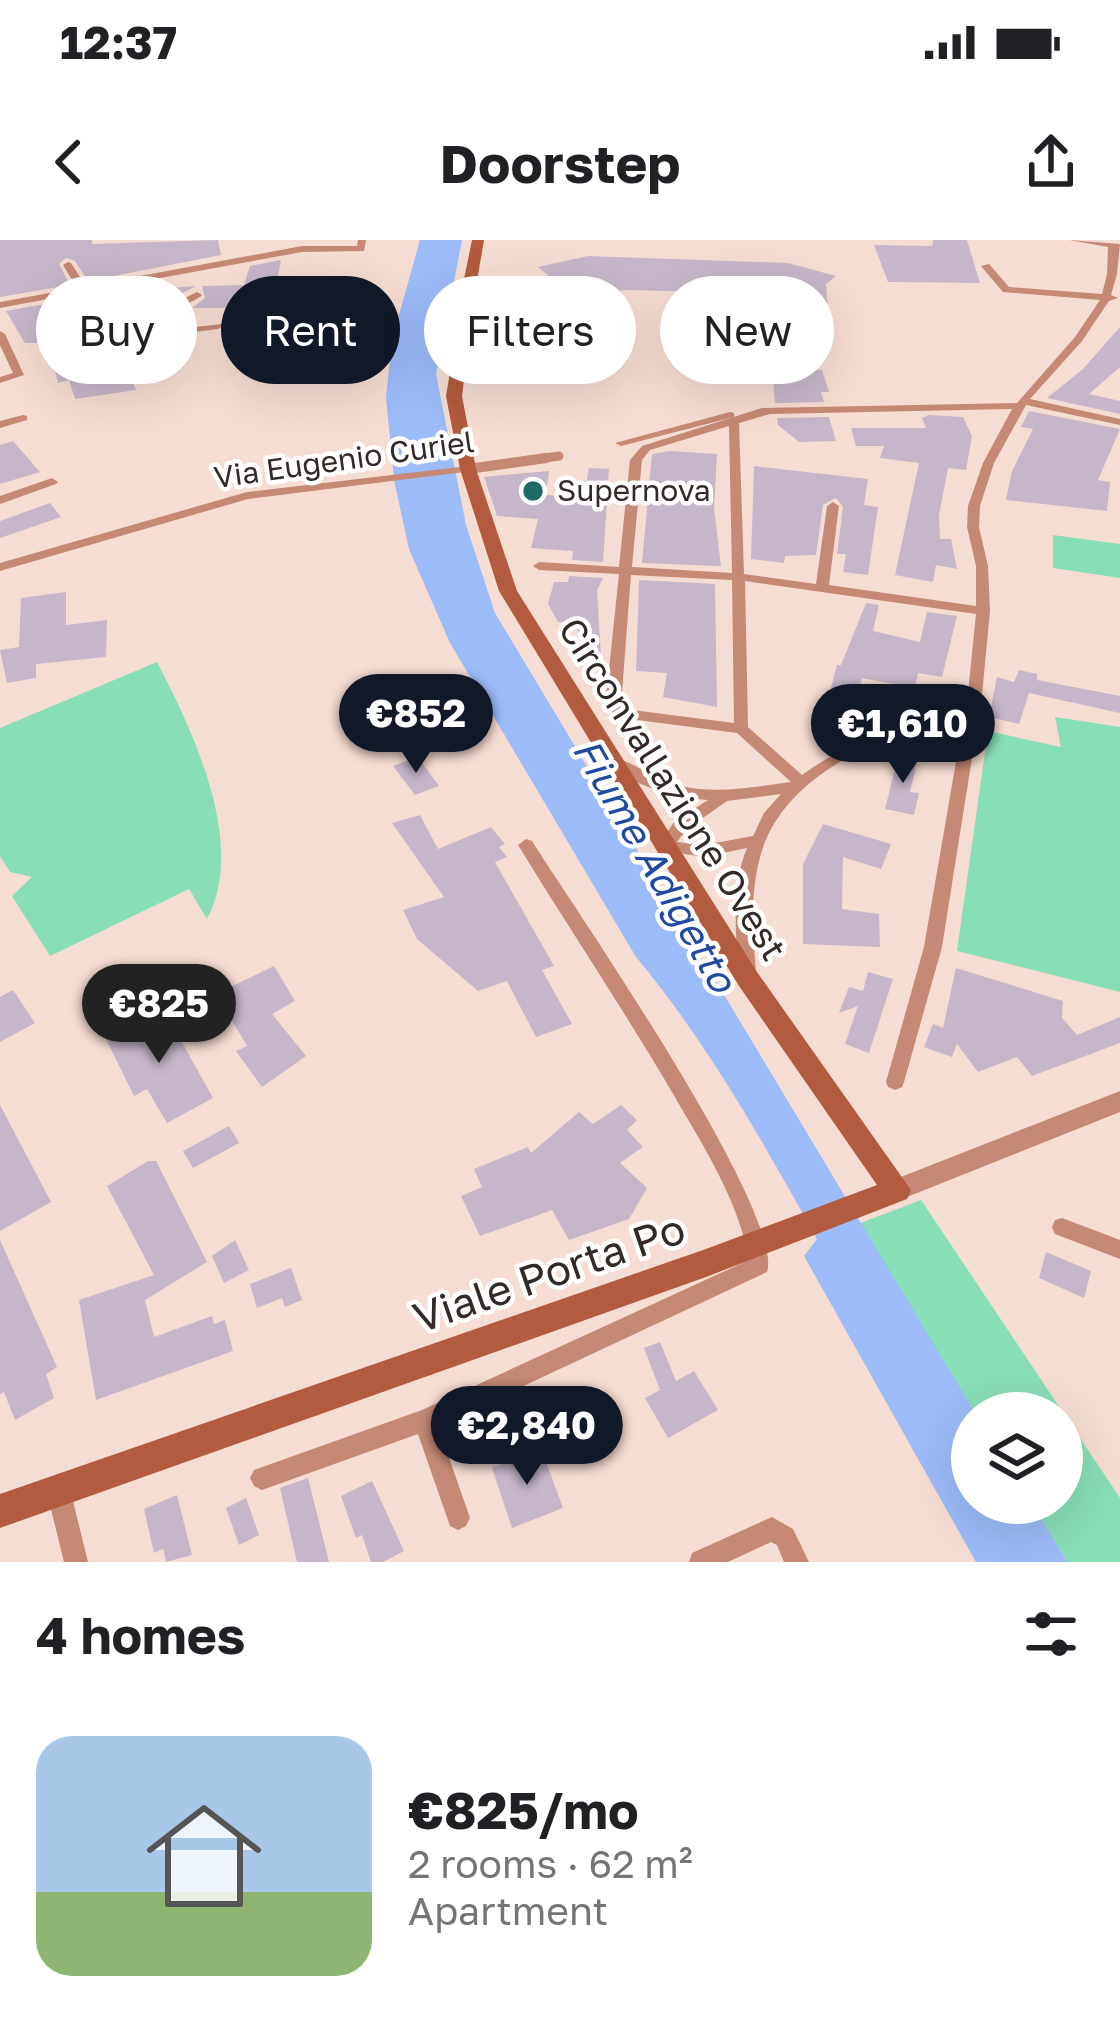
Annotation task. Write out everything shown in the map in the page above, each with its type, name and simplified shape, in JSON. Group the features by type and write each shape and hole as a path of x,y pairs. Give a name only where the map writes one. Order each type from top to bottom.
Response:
{"main road":[{"name":"Circonvallazione Ovest","path":"471,276 478,240"},
{"name":"Circonvallazione Ovest","path":"455,384 464,469 508,591 886,1194"},
{"path":"454,396 472,384"},
{"name":"Viale Porta Po","path":"0,1511 769,1240 886,1194"}],"street":[{"path":"895,1082 933,946 975,695 983,610 973,521 981,481 1021,403 1098,332 1113,298 1116,246 1073,240"},
{"path":"156,276 302,249 362,244"},
{"path":"68,265 74,276"},
{"path":"986,266 1006,290 1113,298"},
{"path":"0,305 36,298"},
{"path":"197,329 218,326"},
{"path":"0,380 19,375 1,339"},
{"path":"621,443 745,411 1021,403 1120,422"},
{"path":"769,411 735,425 646,448 636,460 614,708 630,715 741,729 794,783"},
{"path":"0,425 23,418"},
{"path":"735,425 741,729"},
{"name":"Via Eugenio Curiel","path":"0,567 247,496 559,456"},
{"path":"0,500 52,482"},
{"path":"822,587 833,506"},
{"path":"539,566 741,577 983,610"},
{"path":"754,841 704,851 666,846 680,826 720,800 794,783 828,761 975,695"},
{"path":"612,761 665,789 720,800"},
{"path":"748,979 742,903 754,841 794,783"},
{"path":"262,1478 425,1420 753,1272 760,1264 769,1240 652,1040 526,845"},
{"name":"Viale Porta Po","path":"886,1194 1120,1101"},
{"path":"1062,1227 1120,1250"},
{"path":"425,1420 458,1518"},
{"path":"58,1489 76,1562"},
{"path":"701,1562 772,1529 785,1537 797,1562"}],"green space":[{"path":"1053,535 1120,544 1120,578 1053,568"},
{"path":"157,662 186,721 210,788 221,857 218,889 207,919 189,889 50,956 12,896 32,877 10,872 0,856 0,728"},
{"path":"1055,717 1120,727 1120,992 957,951 988,731 1061,747"},
{"path":"921,1200 1049,1392 962,1392 858,1224"},
{"path":"1083,1443 1120,1498 1120,1562 1068,1562 1044,1524 1083,1524"}],"water":[{"path":"420,240 462,240 455,276 424,276 424,384 438,384 466,525 495,613 962,1392 951,1392 951,1518 804,1256 817,1239 776,1166 710,1058 636,957 450,643 409,549 394,480 386,397 387,384 400,384 400,311"},
{"path":"955,1524 1044,1524 1068,1562 976,1562"}],"building":[{"path":"0,240 92,240 92,244 218,240 221,255 114,276 85,276 75,261 66,258 59,264 65,276 36,276 36,291 0,297"},
{"path":"933,240 967,240 980,283 888,282 874,245 932,246"},
{"path":"588,256 788,263 836,276 660,276 660,291 636,290 636,276 548,276 538,267"},
{"path":"281,260 278,276 247,276 250,266"},
{"path":"202,286 221,286 221,308 197,308 205,298"},
{"path":"36,306 36,343 25,343 6,311"},
{"path":"1120,327 1120,367 1089,394 1120,401 1120,414 1047,398 1083,369"},
{"path":"70,384 134,384 136,390 75,399"},
{"path":"773,384 826,384 829,392 821,392 824,402 775,403"},
{"path":"1029,411 1120,429 1098,480 1110,482 1107,511 1006,500 1012,471 1033,429 1021,427"},
{"path":"829,417 836,441 799,442 778,425 777,418"},
{"path":"963,417 972,436 966,470 948,468 939,515 940,539 951,539 957,569 936,565 933,582 895,575 919,463 880,458 884,446 856,446 851,428 926,428 922,418"},
{"path":"13,441 40,472 0,484 0,445"},
{"path":"652,454 717,454 714,508 721,566 642,563"},
{"path":"754,466 868,479 864,505 878,507 868,575 843,572 846,554 837,554 843,507 836,498 823,505 816,555 785,556 784,563 751,559"},
{"path":"589,468 609,469 603,562 572,560 573,551 531,548 538,519 497,516 484,477 549,471 546,495 584,497"},
{"path":"50,503 61,517 0,538 0,521"},
{"path":"569,576 603,578 597,590 602,671 572,621 558,622 548,604 554,582 568,582"},
{"path":"639,580 715,584 717,707 663,697 667,673 636,671"},
{"path":"66,592 66,625 107,620 106,657 36,664 36,678 7,683 0,650 19,647 21,598"},
{"path":"866,603 879,605 873,631 920,642 927,612 957,616 942,677 918,673 915,688 862,678 850,728 822,723 837,665 841,665"},
{"path":"1019,670 1037,674 1037,680 1120,696 1120,713 1029,693 1019,724 989,717 997,677 1014,682"},
{"path":"899,753 918,758 910,792 919,793 914,815 885,809"},
{"path":"418,757 439,786 415,795 393,766"},
{"path":"420,815 438,849 491,827 505,844 499,847 507,857 495,862 554,966 542,970 572,1024 536,1037 507,981 478,991 417,939 403,910 444,897 392,823"},
{"path":"823,824 891,844 881,869 843,857 842,909 879,914 880,947 803,944 803,864"},
{"path":"274,966 295,1001 272,1014 306,1056 262,1087 236,1051 247,1046 216,994"},
{"path":"956,968 1063,1001 1062,1018 1077,1035 1120,1017 1120,1043 1032,1076 1017,1057 978,1072 957,1044 952,1057 924,1047 933,1024 943,1028"},
{"path":"868,972 893,979 869,1053 845,1044 858,1006 839,1013 849,987 863,991"},
{"path":"13,990 35,1023 0,1042 0,997"},
{"path":"164,1010 213,1098 167,1123 147,1089 134,1096 105,1037"},
{"path":"0,1105 51,1202 0,1231"},
{"path":"621,1105 637,1120 627,1130 643,1147 620,1163 647,1188 629,1219 569,1240 552,1210 480,1236 461,1196 482,1187 474,1169 528,1147 531,1153 579,1112 593,1124"},
{"path":"229,1126 239,1143 193,1168 183,1151"},
{"path":"148,1161 156,1161 207,1262 145,1300 154,1337 212,1316 214,1324 225,1320 233,1351 96,1400 79,1300 154,1275 107,1186"},
{"path":"0,1240 57,1367 46,1374 54,1398 15,1420 4,1392 0,1394"},
{"path":"235,1240 249,1270 224,1283 212,1256"},
{"path":"1046,1252 1091,1271 1084,1298 1039,1278"},
{"path":"291,1268 302,1300 285,1307 282,1298 257,1308 250,1284"},
{"path":"660,1342 676,1381 694,1371 718,1410 668,1438 645,1398 660,1390 644,1348"},
{"path":"541,1448 563,1508 512,1528 492,1468"},
{"path":"308,1478 329,1562 297,1562 280,1488"},
{"path":"372,1481 404,1551 383,1562 371,1562 362,1535 356,1538 341,1496"},
{"path":"177,1495 192,1555 166,1562 163,1549 154,1553 144,1509"},
{"path":"246,1498 259,1535 239,1545 226,1508"}],"place":[{"name":"Supernova","path":"533,491"}],"water label":[{"name":"Fiume Adigetto","path":"655,865"}]}
